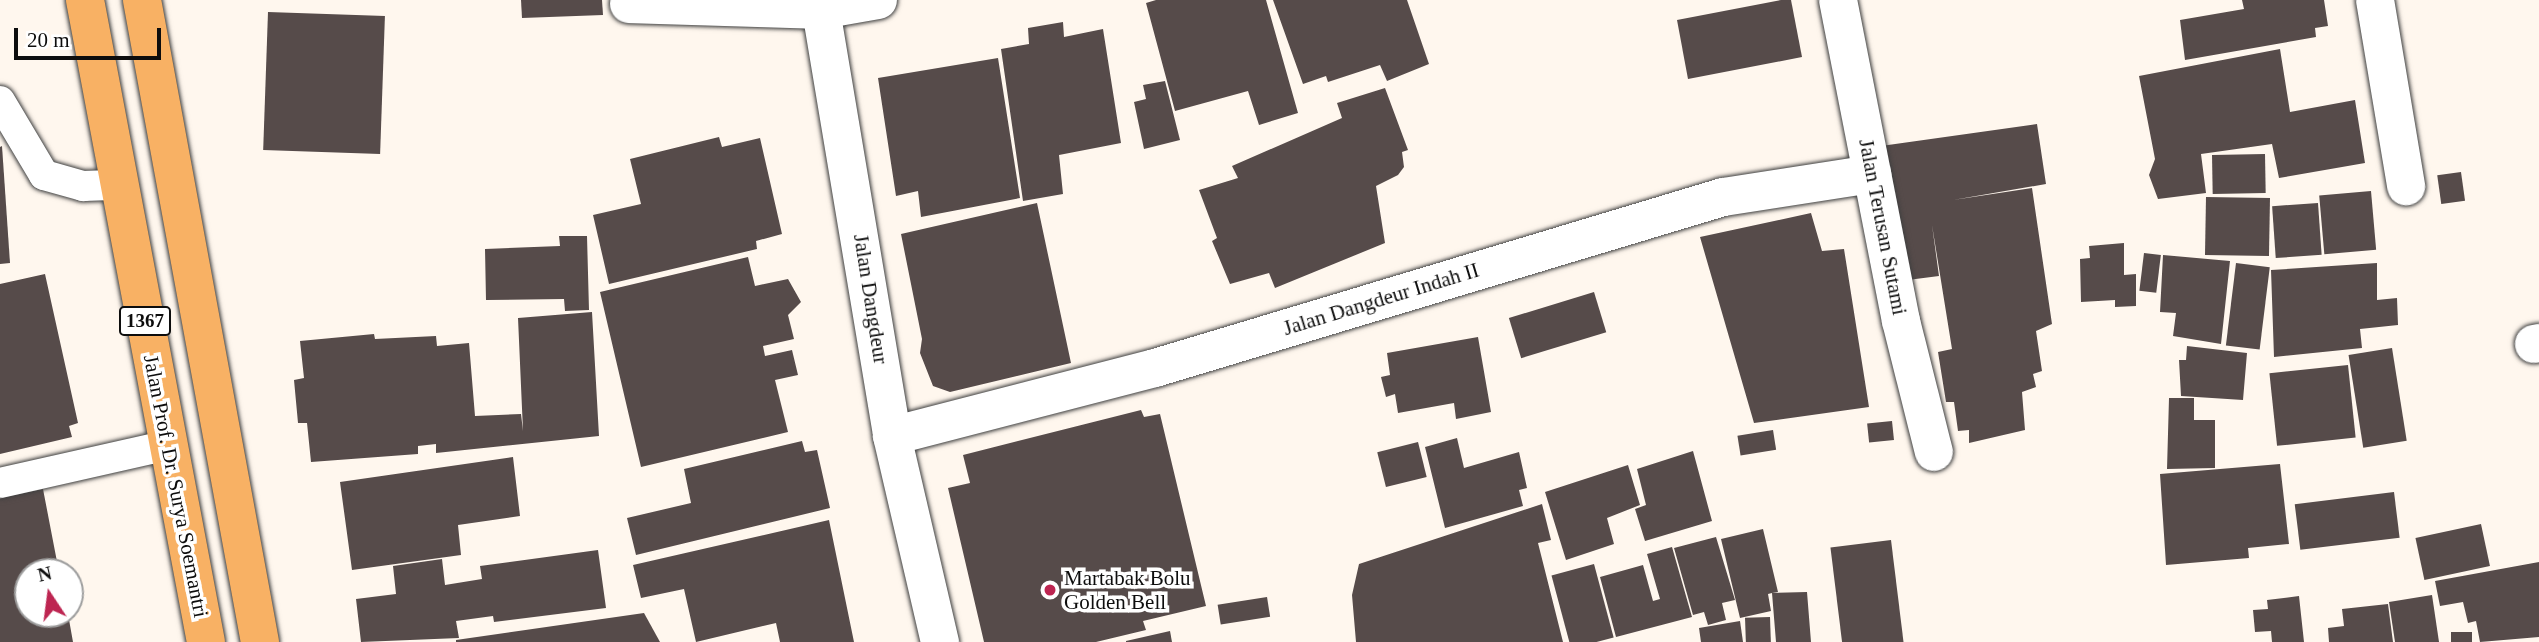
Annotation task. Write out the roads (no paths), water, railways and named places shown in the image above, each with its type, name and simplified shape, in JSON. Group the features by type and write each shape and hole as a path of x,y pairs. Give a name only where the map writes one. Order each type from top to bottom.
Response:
{"main road":[{"name":"Jalan Prof. Dr. Surya Soemantri","path":"85,0 206,642"},
{"name":"1367","path":"142,0 261,639"}],"street":[{"path":"629,4 821,10 878,0"},
{"name":"Jalan Terusan Sutami","path":"1838,0 1901,321 1934,452"},
{"path":"2375,0 2406,186"},
{"name":"Jalan Dangdeur","path":"821,10 892,436 940,642"},
{"name":"Jalan Dangdeur Indah II","path":"892,436 1155,368 1710,200 1872,174"}],"lane":[{"path":"0,101 44,175 83,186 119,185"},
{"path":"0,482 168,445"}],"place":[{"name":"Martabak Bolu Golden Bell","path":"1050,590"}]}
